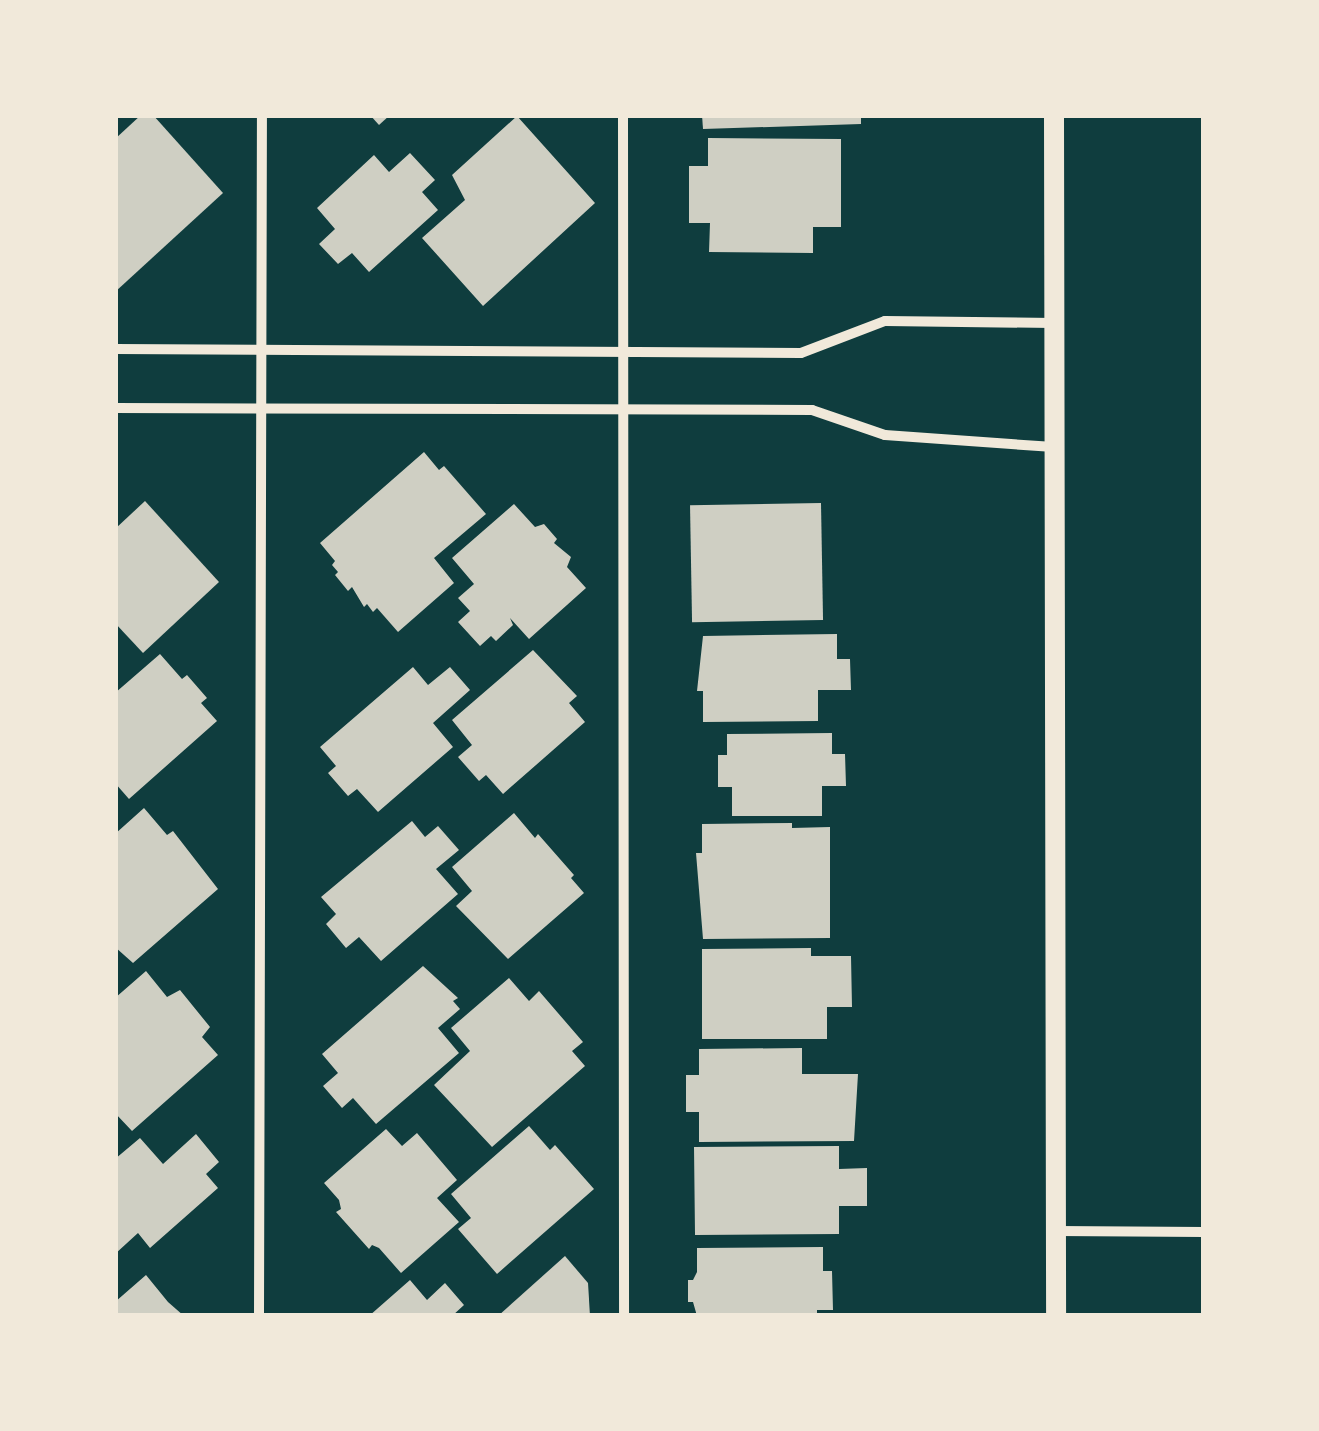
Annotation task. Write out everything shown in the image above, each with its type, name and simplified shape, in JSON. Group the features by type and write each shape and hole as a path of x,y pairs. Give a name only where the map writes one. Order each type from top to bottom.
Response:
{"main road":[{"path":"1054,115 1056,1316"}],"street":[{"path":"259,1316 262,115"},
{"path":"623,115 624,1316"},
{"path":"115,349 801,353 885,321 1055,323"},
{"path":"115,408 812,410 885,436 1055,447"},
{"path":"1056,1231 1204,1232"}],"building":[{"path":"141,115 153,115 223,193 115,292 115,139"},
{"path":"370,115 390,115 379,125"},
{"path":"702,115 861,115 861,124 703,129"},
{"path":"517,116 595,203 483,306 422,238 465,200 452,175"},
{"path":"708,138 841,139 841,227 813,227 813,253 709,252 710,223 689,223 689,166 708,166"},
{"path":"410,153 435,180 422,192 438,210 369,272 352,253 338,264 319,244 335,229 317,208 374,155 389,172"},
{"path":"424,452 439,470 444,466 486,514 434,558 454,583 398,632 377,608 373,612 367,604 364,607 352,587 348,591 335,575 335,561 320,543"},
{"path":"145,501 219,582 143,653 115,623 115,529"},
{"path":"821,503 823,620 692,622 690,505"},
{"path":"514,504 535,527 544,524 557,539 554,543 571,557 567,567 586,588 529,639 510,618 513,625 496,641 491,636 480,646 458,622 470,611 458,598 474,584 452,558"},
{"path":"837,634 837,659 850,659 851,690 818,690 818,721 703,722 703,691 697,691 703,636"},
{"path":"533,650 577,696 569,703 585,722 503,794 486,775 479,781 458,757 472,745 452,720"},
{"path":"160,654 182,679 187,675 207,698 201,703 217,721 129,799 115,783 115,693"},
{"path":"413,667 428,685 450,667 470,690 433,723 453,747 378,812 357,789 348,796 328,773 336,766 320,747"},
{"path":"832,733 832,754 845,754 846,786 822,786 822,816 732,816 732,787 718,787 718,755 727,755 727,734"},
{"path":"144,808 167,835 173,831 218,889 133,963 115,947 115,834"},
{"path":"514,813 574,875 571,878 584,893 508,959 456,906 472,891 452,867"},
{"path":"412,821 425,837 438,826 459,850 436,869 458,894 381,961 359,937 346,948 326,924 336,914 321,897"},
{"path":"792,823 792,828 830,827 830,938 703,939 696,853 702,853 702,824"},
{"path":"811,948 811,956 851,956 852,1007 827,1007 827,1039 702,1039 702,949"},
{"path":"423,966 458,998 453,1001 460,1009 438,1028 459,1053 376,1124 353,1098 342,1108 323,1086 338,1073 322,1054"},
{"path":"146,971 167,997 180,990 210,1027 202,1037 218,1055 132,1131 115,1113 115,998"},
{"path":"509,978 529,1001 539,991 583,1042 572,1051 585,1066 492,1147 434,1085 470,1051 451,1028"},
{"path":"802,1048 802,1074 858,1074 854,1141 699,1142 699,1112 686,1112 686,1075 699,1075 699,1049"},
{"path":"529,1126 550,1150 555,1145 594,1189 497,1274 458,1229 471,1218 451,1194"},
{"path":"386,1129 402,1146 417,1133 457,1180 437,1198 459,1222 401,1273 379,1248 372,1245 369,1249 336,1212 341,1209 339,1200 324,1183"},
{"path":"196,1134 219,1162 206,1174 218,1188 150,1248 138,1233 115,1254 115,1159 140,1138 163,1164"},
{"path":"839,1146 839,1169 867,1168 867,1206 839,1206 839,1234 695,1235 694,1147"},
{"path":"823,1247 823,1271 832,1271 833,1310 817,1310 817,1316 697,1316 693,1302 688,1302 688,1280 693,1280 697,1272 697,1248"},
{"path":"565,1256 588,1283 590,1316 498,1316"},
{"path":"146,1275 184,1316 115,1316 115,1302"},
{"path":"410,1280 427,1300 445,1283 464,1305 452,1316 369,1316"}]}
